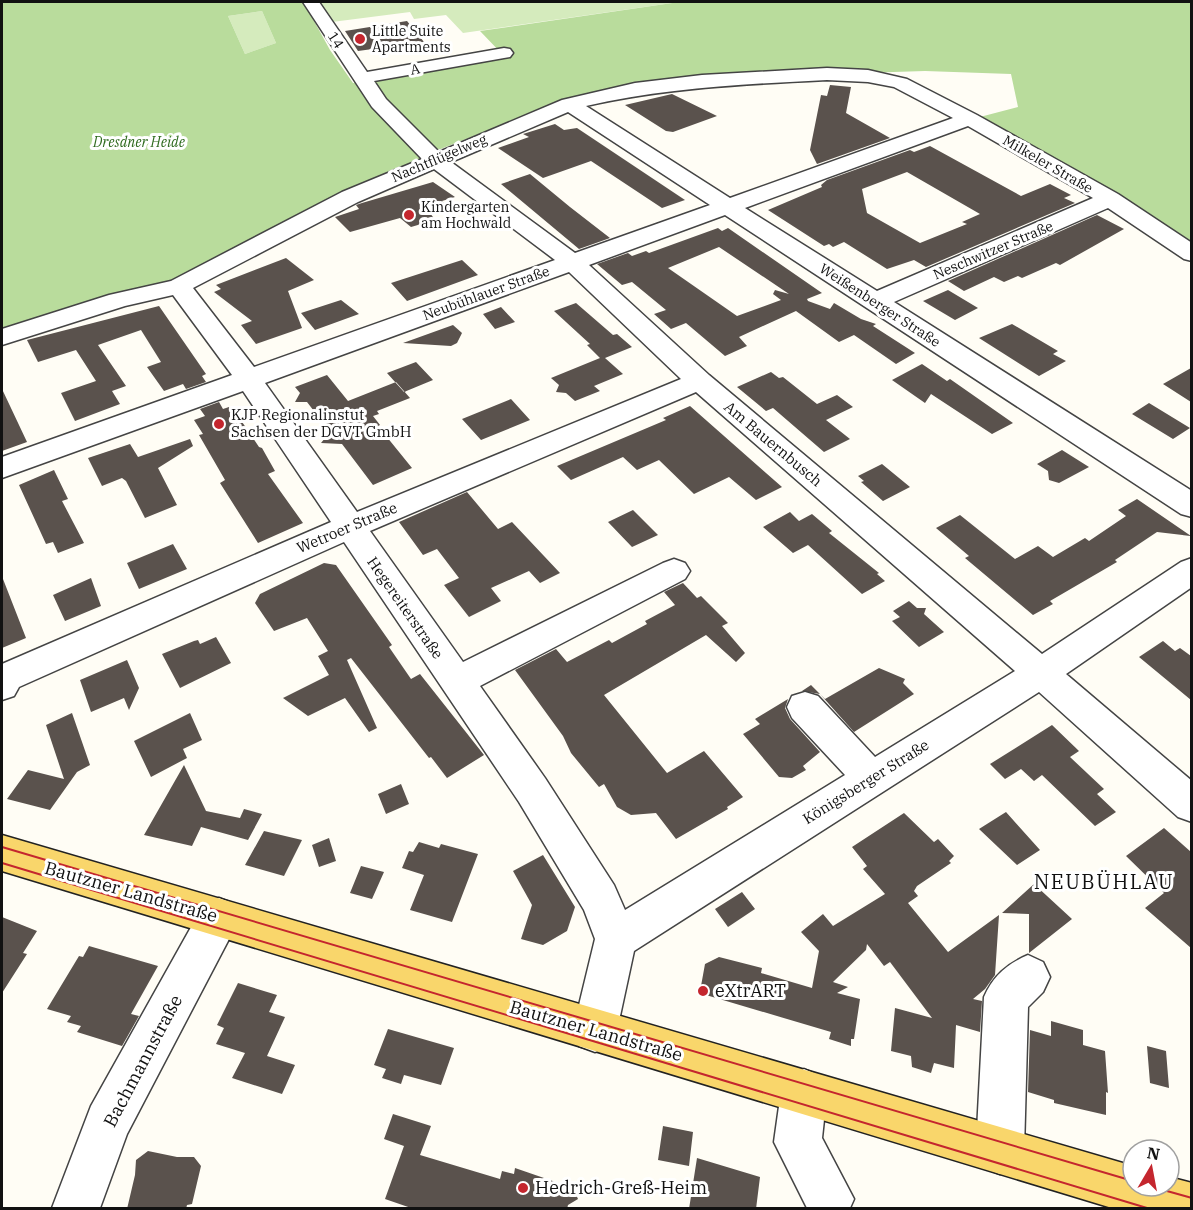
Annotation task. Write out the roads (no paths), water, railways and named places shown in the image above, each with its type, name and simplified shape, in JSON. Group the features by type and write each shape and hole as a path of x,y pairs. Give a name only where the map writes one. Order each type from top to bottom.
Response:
{"main road":[{"name":"Bautzner Landstraße","path":"2,853 1000,1150 1120,1198 1191,1208"}],"street":[{"name":"14","path":"311,2 362,78"},
{"name":"A","path":"362,78 504,53"},
{"name":"Nachtflügelweg","path":"2,337 118,300 179,286 350,196 569,104 634,89 769,77 868,76 900,83"},
{"name":"Am Bauernbusch","path":"362,78 379,103 434,159 572,262 699,381 1041,673 1191,805"},
{"name":"Milkeler Straße","path":"900,83 970,119 1110,200 1191,254"},
{"name":"Weißenberger Straße","path":"569,104 1191,506"},
{"name":"Neubühlauer Straße","path":"2,468 970,119"},
{"name":"Neschwitzer Straße","path":"876,301 1110,200"},
{"name":"Hegereiterstraße","path":"179,286 249,379 532,790 600,899 616,939"},
{"name":"Wetroer Straße","path":"2,686 7,677 349,527 699,381"},
{"name":"Königsberger Straße","path":"616,939 1041,673 1191,570"},
{"path":"457,682 674,571"},
{"path":"806,706 872,779"},
{"name":"Bachmannstraße","path":"76,1209 108,1123 219,918"},
{"path":"595,1030 616,939"},
{"path":"1000,1150 1006,997 1028,977"},
{"path":"804,1092 798,1142 829,1199"}],"tram line":[{"path":"2,847 1121,1177"},
{"path":"2,863 1147,1208"},
{"path":"1181,1195 1192,1198"}],"place":[{"name":"Little Suite Apartments","path":"360,39"},
{"name":"Kindergarten am Hochwald","path":"409,215"},
{"name":"KJP Regionalinstut Sachsen der DGVT GmbH","path":"219,424"},
{"name":"eXtrART","path":"703,991"},
{"name":"Hedrich-Greß-Heim","path":"523,1188"}],"district":[{"name":"NEUBÜHLAU","path":"1104,882"}],"park label":[{"name":"Dresdner Heide","path":"139,142"}]}
